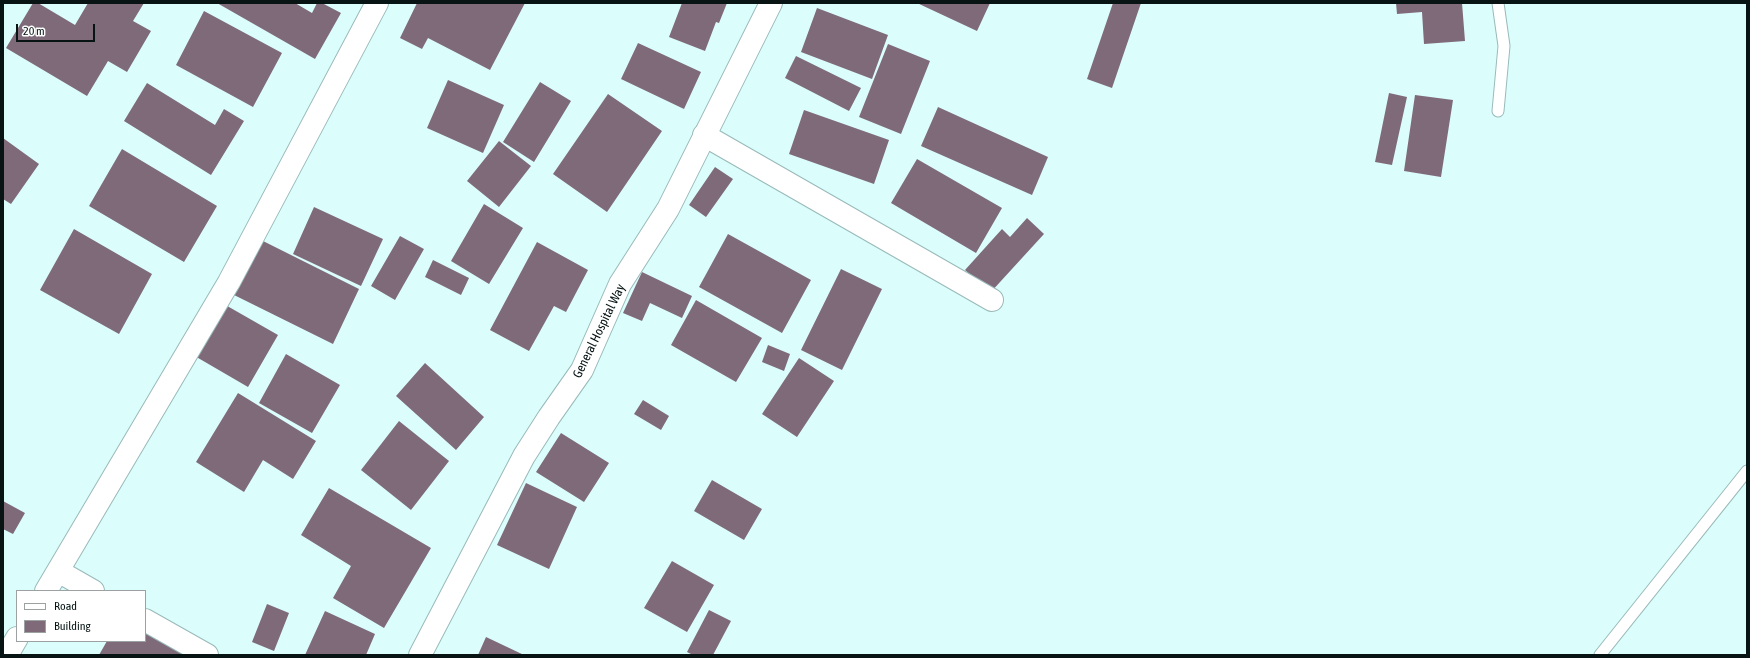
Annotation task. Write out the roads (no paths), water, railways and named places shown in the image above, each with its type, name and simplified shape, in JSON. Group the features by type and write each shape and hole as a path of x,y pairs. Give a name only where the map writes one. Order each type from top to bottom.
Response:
{"street":[{"path":"47,590 229,282 377,3"},
{"name":"General Hospital Way","path":"420,655 524,456 582,370 620,284 668,209 771,3"},
{"path":"704,135 992,300"},
{"path":"58,571 91,590"},
{"path":"146,621 207,655"},
{"path":"7,655 16,640"}],"lane":[{"path":"1498,3 1504,46 1498,111"},
{"path":"1600,655 1747,471"}]}
